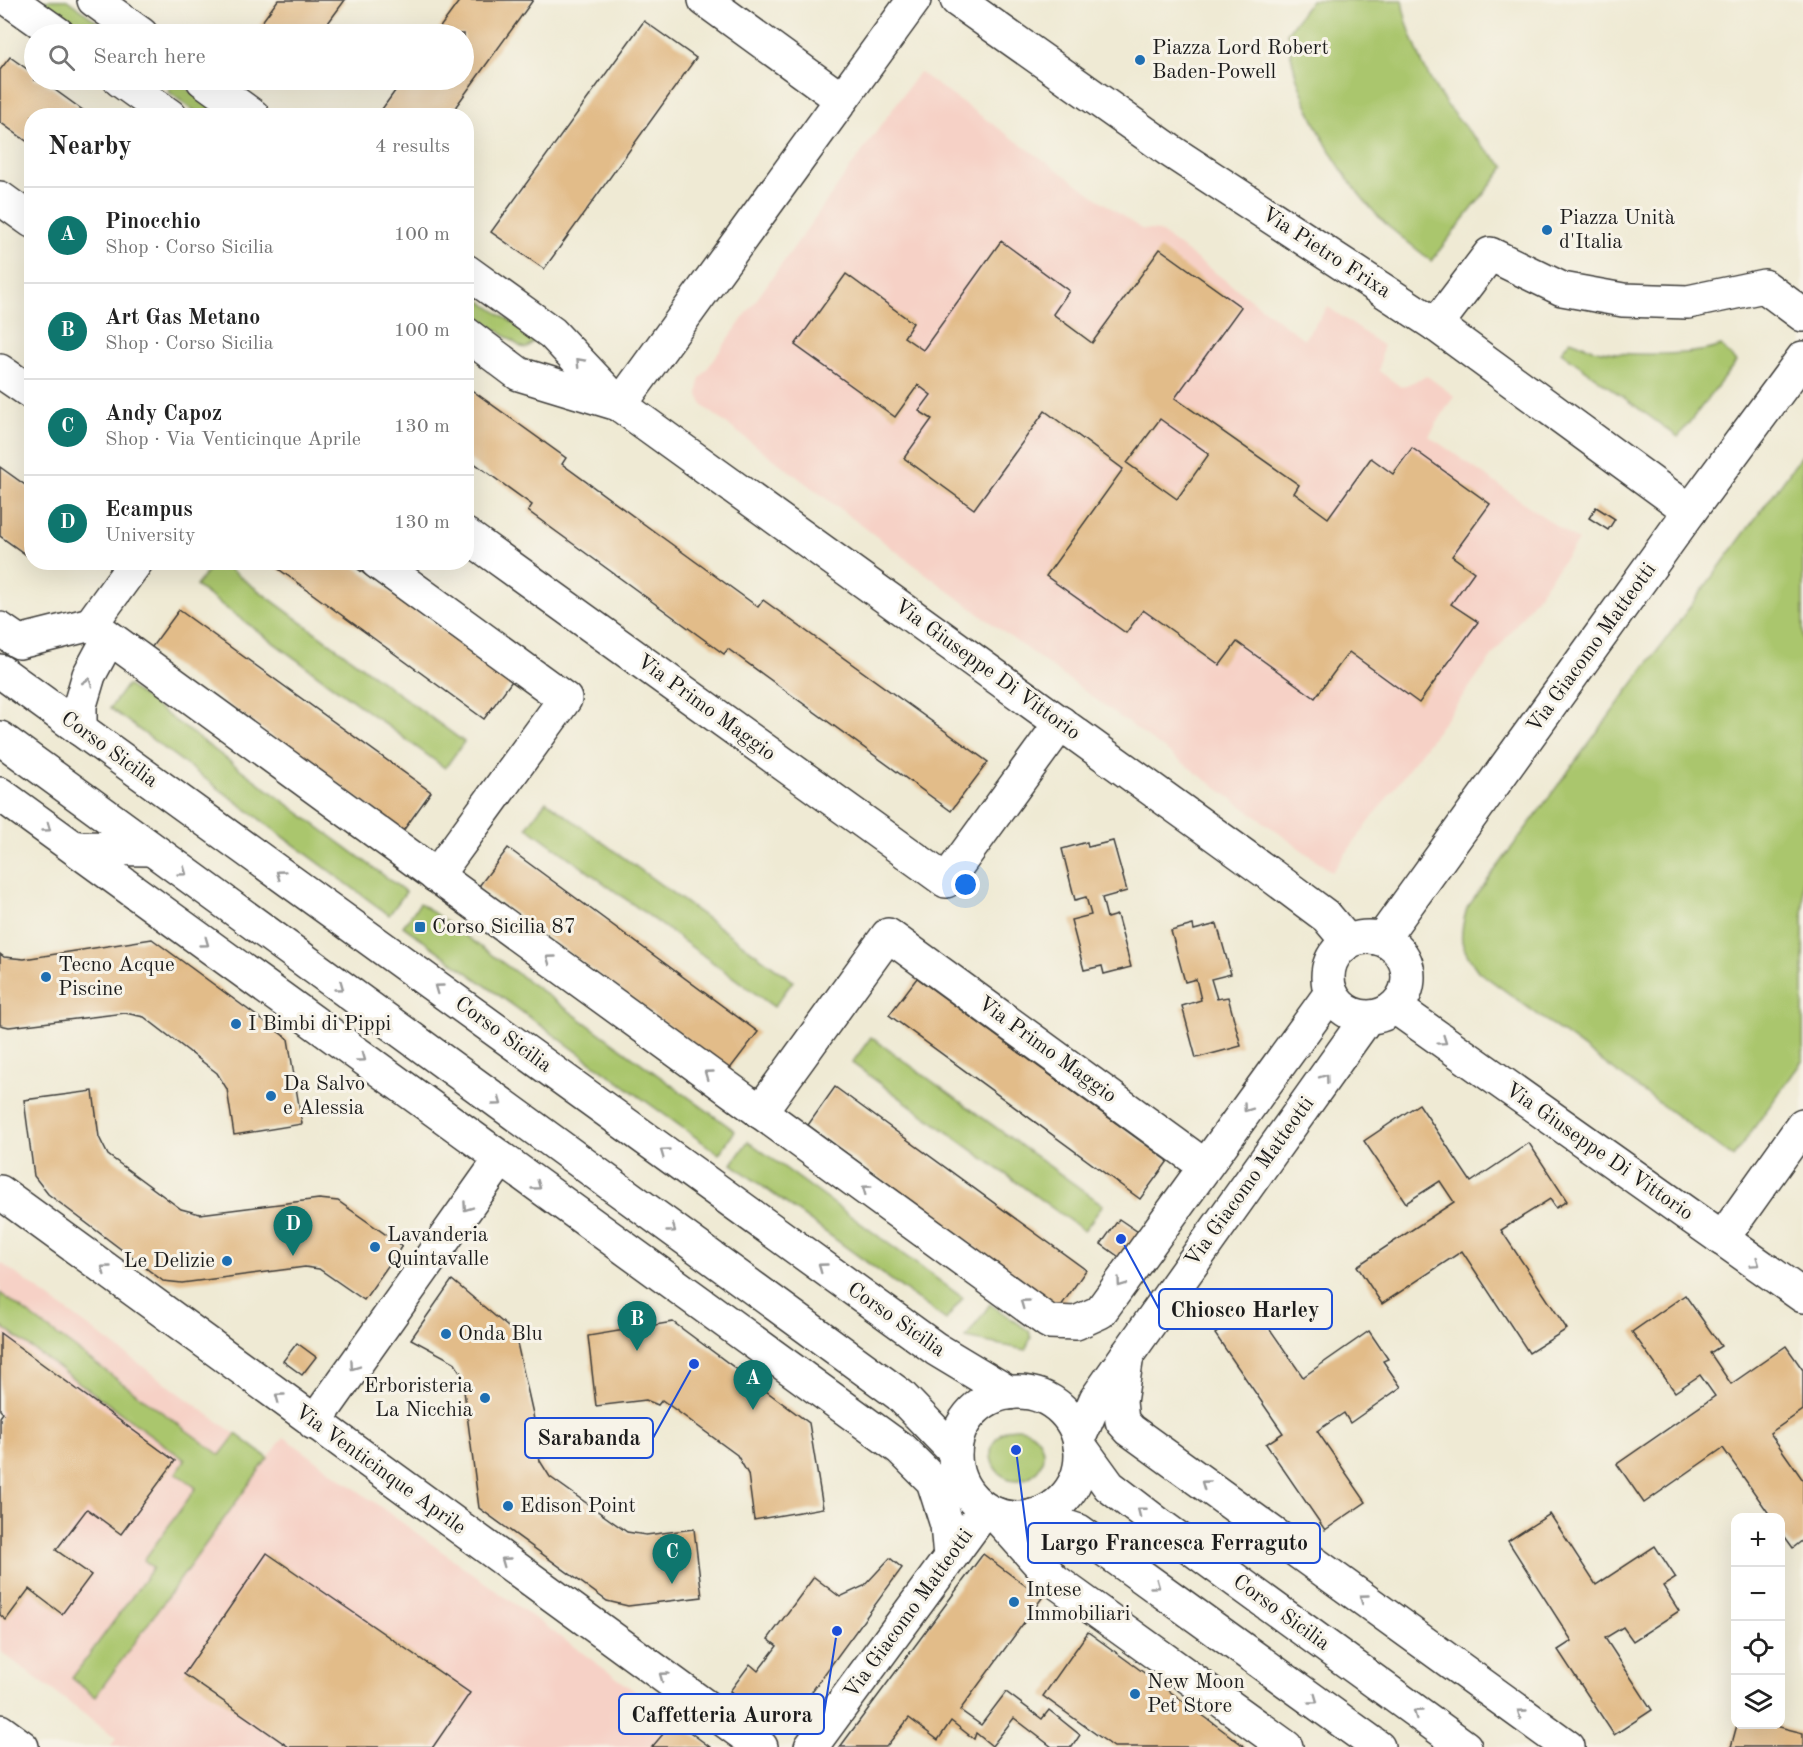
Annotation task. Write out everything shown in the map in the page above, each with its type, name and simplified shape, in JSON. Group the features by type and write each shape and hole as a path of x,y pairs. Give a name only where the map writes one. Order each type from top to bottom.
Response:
{"street":[{"path":"10,0 44,24"},
{"path":"94,0 127,24"},
{"path":"705,0 841,99"},
{"path":"620,405 914,0"},
{"name":"Via Pietro Frixa","path":"962,1 1169,150 1436,325 1690,511"},
{"path":"134,90 159,108"},
{"path":"217,90 241,108"},
{"path":"0,198 24,215"},
{"path":"1436,325 1490,254 1562,289 1623,300 1688,302 1764,286 1803,315"},
{"name":"Via Giuseppe Di Vittorio","path":"474,277 552,333 620,405 1327,917 1348,942"},
{"name":"Via Giuseppe Di Vittorio","path":"474,340 519,374 620,405"},
{"name":"Via Giacomo Matteotti","path":"1382,939 1803,358"},
{"path":"0,371 24,388"},
{"name":"Via Primo Maggio","path":"474,541 946,881 1061,723"},
{"path":"80,729 80,705 100,631 132,570"},
{"path":"388,570 565,699 436,876"},
{"path":"0,628 19,642 100,631 1049,1322 1076,1323 1100,1312 1331,993"},
{"name":"Corso Sicilia","path":"0,671 936,1349 1009,1393"},
{"path":"0,738 900,1395 955,1452"},
{"path":"6,809 75,848 901,1449 933,1481 947,1525 950,1557"},
{"path":"75,848 151,849"},
{"name":"Via Primo Maggio","path":"760,1112 888,935 1205,1166"},
{"path":"1371,936 1382,939 1397,949 1406,963 1408,987 1403,998 1381,1013 1351,1014 1339,1005 1331,993 1328,970 1332,958 1348,942 1359,937 1371,936"},
{"name":"Via Giuseppe Di Vittorio","path":"1381,1013 1722,1239 1803,1296"},
{"name":"Via Giacomo Matteotti","path":"1080,1442 1096,1399 1381,1013"},
{"path":"1722,1239 1803,1125"},
{"path":"314,1423 501,1160"},
{"name":"Via Venticinque Aprile","path":"0,1192 761,1747"},
{"path":"1127,1355 1120,1402 1122,1421 1130,1430 1568,1747"},
{"path":"990,1512 1014,1519 1033,1516 1054,1507 1071,1490 1079,1469 1080,1442 1069,1418 1053,1402 1031,1394 1009,1393 989,1399 972,1413 960,1431 955,1452 957,1473 968,1494 990,1512 1054,1580 1286,1747"},
{"name":"Corso Sicilia","path":"1080,1442 1109,1486 1465,1747"},
{"name":"Via Giacomo Matteotti","path":"812,1747 950,1557 990,1512"},
{"path":"1033,1516 1079,1531 1378,1747"},
{"path":"0,1731 22,1747"}],"shaded area":[{"path":"919,72 1141,229 1159,231 1304,339 1328,307 1383,346 1379,371 1401,387 1427,376 1454,396 1429,436 1578,541 1332,872 994,625 703,406 698,395 699,380"},
{"path":"0,1262 268,1458 284,1437 675,1720 652,1747 110,1747 116,1738 0,1651"}],"green space":[{"path":"44,0 67,0 100,24 73,24 47,5"},
{"path":"1311,0 1402,0 1407,23 1431,81 1464,126 1505,167 1431,261 1373,211 1334,158 1313,118 1295,72 1287,33"},
{"path":"169,90 189,90 215,108 191,108 169,92"},
{"path":"474,296 532,336 534,341 527,348 521,347 474,314"},
{"path":"1570,340 1597,350 1628,354 1695,352 1721,346 1736,362 1678,437 1561,352"},
{"path":"1803,454 1803,1060 1733,1157 1478,971 1464,948 1462,927 1467,908"},
{"path":"209,570 231,570 464,742 445,768 196,586"},
{"path":"127,685 406,892 389,915 110,708"},
{"path":"546,801 793,981 774,1007 527,827"},
{"path":"420,903 735,1131 719,1154 403,926"},
{"path":"871,1037 1103,1205 1084,1231 852,1063"},
{"path":"748,1141 963,1298 946,1320 732,1164"},
{"path":"0,1293 220,1455 236,1434 268,1458 95,1697 72,1678 153,1568 144,1560 196,1488 176,1473 185,1460 0,1325"},
{"path":"990,1304 1029,1331 1031,1338 1025,1350 966,1338"},
{"path":"1012,1428 1022,1428 1036,1435 1043,1454 1036,1473 1022,1480 1012,1480 1002,1476 995,1469 991,1459 991,1449 995,1439 1002,1432"}],"building":[{"path":"278,0 345,0 327,24 260,24"},
{"path":"460,0 533,0 474,81 474,24 442,24"},
{"path":"644,21 696,58 544,269 491,232"},
{"path":"10,57 24,67 24,90 55,90 80,108 24,108 24,139 0,122 0,70"},
{"path":"396,90 468,90 455,108 383,108"},
{"path":"1001,241 1069,291 1053,314 1092,343 1160,249 1241,307 1175,398 1299,485 1294,493 1328,518 1371,458 1393,474 1412,448 1490,504 1452,556 1474,572 1451,604 1478,622 1419,703 1349,652 1315,698 1237,642 1220,665 1143,610 1126,633 1046,576 1123,469 1045,411 974,509 904,458 932,419 919,411 931,395 918,385 895,417 795,345 846,274 913,323 904,337 923,350","holes":["1160,419 1209,454 1177,499 1127,463"]},
{"path":"474,392 566,458 562,464 758,607 763,600 988,762 951,811 728,649 724,654 528,511 532,505 474,463"},
{"path":"0,467 24,484 24,553 0,536"},
{"path":"1596,507 1615,519 1608,530 1589,518"},
{"path":"280,570 359,570 512,681 484,719"},
{"path":"179,610 431,792 403,831 151,648"},
{"path":"1113,841 1127,891 1102,898 1107,918 1117,915 1131,967 1104,974 1102,966 1084,970 1071,920 1091,915 1086,897 1075,900 1062,849 1087,842 1088,847"},
{"path":"508,848 758,1032 729,1070 479,886"},
{"path":"1217,924 1231,974 1211,979 1217,999 1228,997 1241,1046 1196,1058 1182,1006 1201,1000 1196,979 1185,982 1171,931 1193,925 1194,930"},
{"path":"152,939 288,1039 302,1124 234,1135 227,1089 217,1073 144,1017 125,1013 9,1027 0,1025 0,954 4,957 24,959"},
{"path":"917,978 1168,1161 1140,1199 889,1015"},
{"path":"835,1087 1086,1270 1059,1309 808,1125"},
{"path":"93,1091 99,1137 108,1155 181,1209 200,1214 319,1199 338,1201 402,1246 364,1300 319,1269 305,1267 182,1283 163,1281 48,1194 34,1176 24,1100"},
{"path":"1419,1104 1471,1182 1529,1143 1567,1201 1556,1208 1550,1199 1501,1230 1567,1329 1529,1353 1462,1251 1382,1304 1357,1266 1454,1202 1440,1181 1406,1203 1364,1141"},
{"path":"1119,1219 1141,1234 1122,1259 1101,1244"},
{"path":"452,1280 508,1327 517,1343 533,1414 540,1461 550,1477 627,1532 646,1535 694,1529 702,1597 628,1606 607,1601 479,1508 462,1375 454,1362 411,1339"},
{"path":"1685,1295 1721,1346 1710,1353 1731,1384 1786,1346 1803,1370 1803,1410 1770,1433 1803,1480 1803,1540 1793,1548 1785,1537 1785,1513 1768,1513 1723,1448 1644,1503 1617,1464 1715,1396 1700,1375 1675,1392 1632,1332"},
{"path":"1254,1306 1303,1377 1369,1331 1388,1359 1383,1361 1401,1387 1350,1423 1344,1413 1317,1431 1366,1502 1325,1530 1266,1444 1283,1433 1215,1334"},
{"path":"673,1322 809,1423 823,1508 754,1520 748,1474 737,1455 662,1400 658,1405 646,1400 596,1406 588,1336"},
{"path":"0,1333 175,1461 121,1534 87,1509 56,1550 91,1575 62,1614 29,1589 6,1620 0,1615 0,1417 3,1413 0,1410"},
{"path":"297,1343 316,1357 302,1375 283,1361"},
{"path":"1550,1514 1596,1585 1655,1546 1676,1578 1663,1586 1679,1611 1633,1641 1623,1627 1605,1638 1652,1710 1614,1735 1558,1650 1572,1641 1508,1541"},
{"path":"267,1553 470,1693 433,1747 289,1747 184,1674"},
{"path":"983,1554 1042,1598 960,1710 981,1725 1006,1692 1042,1719 1049,1710 1080,1735 1072,1747 1052,1747 1014,1718 992,1746 976,1733 974,1739 951,1721 938,1740 909,1718 886,1747 840,1747"},
{"path":"890,1558 902,1568 783,1731 730,1691 750,1664 758,1671 777,1646 768,1639 814,1577 840,1597 864,1586"},
{"path":"1088,1632 1245,1747 1114,1747 1043,1696"},
{"path":"675,1720 687,1730 710,1747 652,1747"},
{"path":"1785,1728 1803,1733 1803,1747 1731,1747 1736,1729"}],"place":[{"name":"Piazza Lord Robert Baden-Powell","path":"1140,60"},
{"name":"Piazza Unità d'Italia","path":"1547,230"},
{"name":"Corso Sicilia 87","path":"420,927"},
{"name":"Tecno Acque Piscine","path":"46,977"},
{"name":"I Bimbi di Pippi","path":"236,1024"},
{"name":"Da Salvo e Alessia","path":"271,1096"},
{"name":"Chiosco Harley","path":"1121,1239"},
{"name":"Lavanderia Quintavalle","path":"375,1247"},
{"name":"Ecampus","path":"293,1256"},
{"name":"Le Delizie","path":"227,1261"},
{"name":"Onda Blu","path":"446,1334"},
{"name":"Art Gas Metano","path":"637,1351"},
{"name":"Sarabanda","path":"694,1364"},
{"name":"Erboristeria La Nicchia","path":"485,1398"},
{"name":"Pinocchio","path":"753,1410"},
{"name":"Largo Francesca Ferraguto","path":"1016,1450"},
{"name":"Edison Point","path":"508,1506"},
{"name":"Andy Capoz","path":"672,1584"},
{"name":"Intese Immobiliari","path":"1014,1602"},
{"name":"Caffetteria Aurora","path":"837,1631"},
{"name":"New Moon Pet Store","path":"1135,1694"}]}
